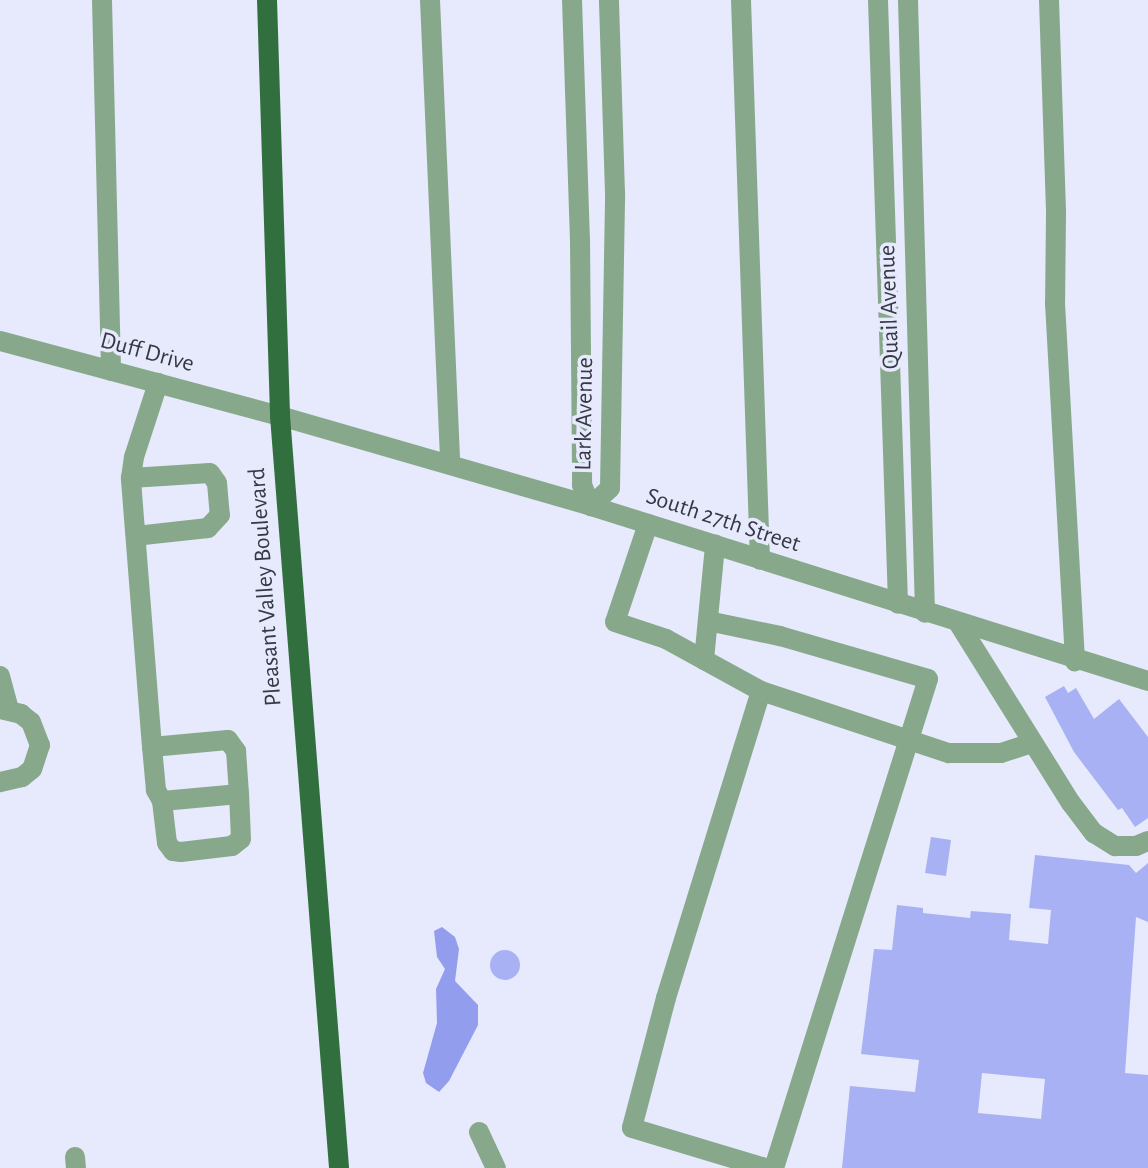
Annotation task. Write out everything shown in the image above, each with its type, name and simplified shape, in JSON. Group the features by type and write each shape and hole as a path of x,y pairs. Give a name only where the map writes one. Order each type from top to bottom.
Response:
{"main road":[{"name":"Pleasant Valley Boulevard","path":"267,0 280,416 339,1168"}],"street":[{"path":"102,0 111,371"},
{"path":"430,0 450,465"},
{"name":"Lark Avenue","path":"572,0 580,240 582,485 591,506 610,488 615,193 609,0"},
{"path":"741,0 760,560"},
{"name":"Quail Avenue","path":"878,0 898,604"},
{"name":"Quail Avenue","path":"908,0 925,613"},
{"path":"1049,0 1056,214 1055,303 1075,661"},
{"path":"882,114 911,113"},
{"name":"Duff Drive","path":"0,341 280,416"},
{"path":"152,747 228,740 236,751 241,839 232,846 173,851 167,843 162,801 156,790 152,747 131,478 134,457 158,383"},
{"name":"South 27th Street","path":"280,416 591,506 1075,661 1148,681"},
{"path":"131,478 210,473 217,483 220,515 208,528 136,536"},
{"path":"648,524 615,622 666,639 761,691 909,740 966,755 1001,753 1032,743"},
{"path":"704,660 715,545"},
{"path":"708,621 780,636 928,679 774,1168"},
{"path":"959,624 1071,803 1103,842 1125,848 1148,841"},
{"path":"0,676 4,709 31,722 40,745 32,769 22,777 0,782"},
{"path":"761,691 666,998 632,1128 765,1168"},
{"path":"162,801 239,794"},
{"path":"479,1132 496,1168"}],"water":[{"path":"442,927 455,937 459,949 455,981 478,1005 478,1025 449,1081 439,1092 426,1083 423,1073 437,1023 436,989 445,969 437,957 434,931"}],"building":[{"path":"1064,686 1068,693 1076,688 1094,719 1119,699 1148,737 1148,818 1135,827 1122,808 1118,810 1074,752 1045,697"},
{"path":"931,837 951,840 946,876 925,873"},
{"path":"1035,855 1129,865 1136,873 1148,863 1148,922 1136,917 1125,1073 1148,1075 1148,1168 842,1168 850,1086 915,1092 919,1060 861,1054 874,949 892,950 897,905 923,908 923,913 970,918 971,911 1011,914 1009,940 1048,944 1051,910 1029,908","holes":["982,1073 1045,1079 1041,1119 978,1113"]},
{"path":"505,950 515,955 520,965 515,975 505,980 495,975 490,965 495,955"}]}
